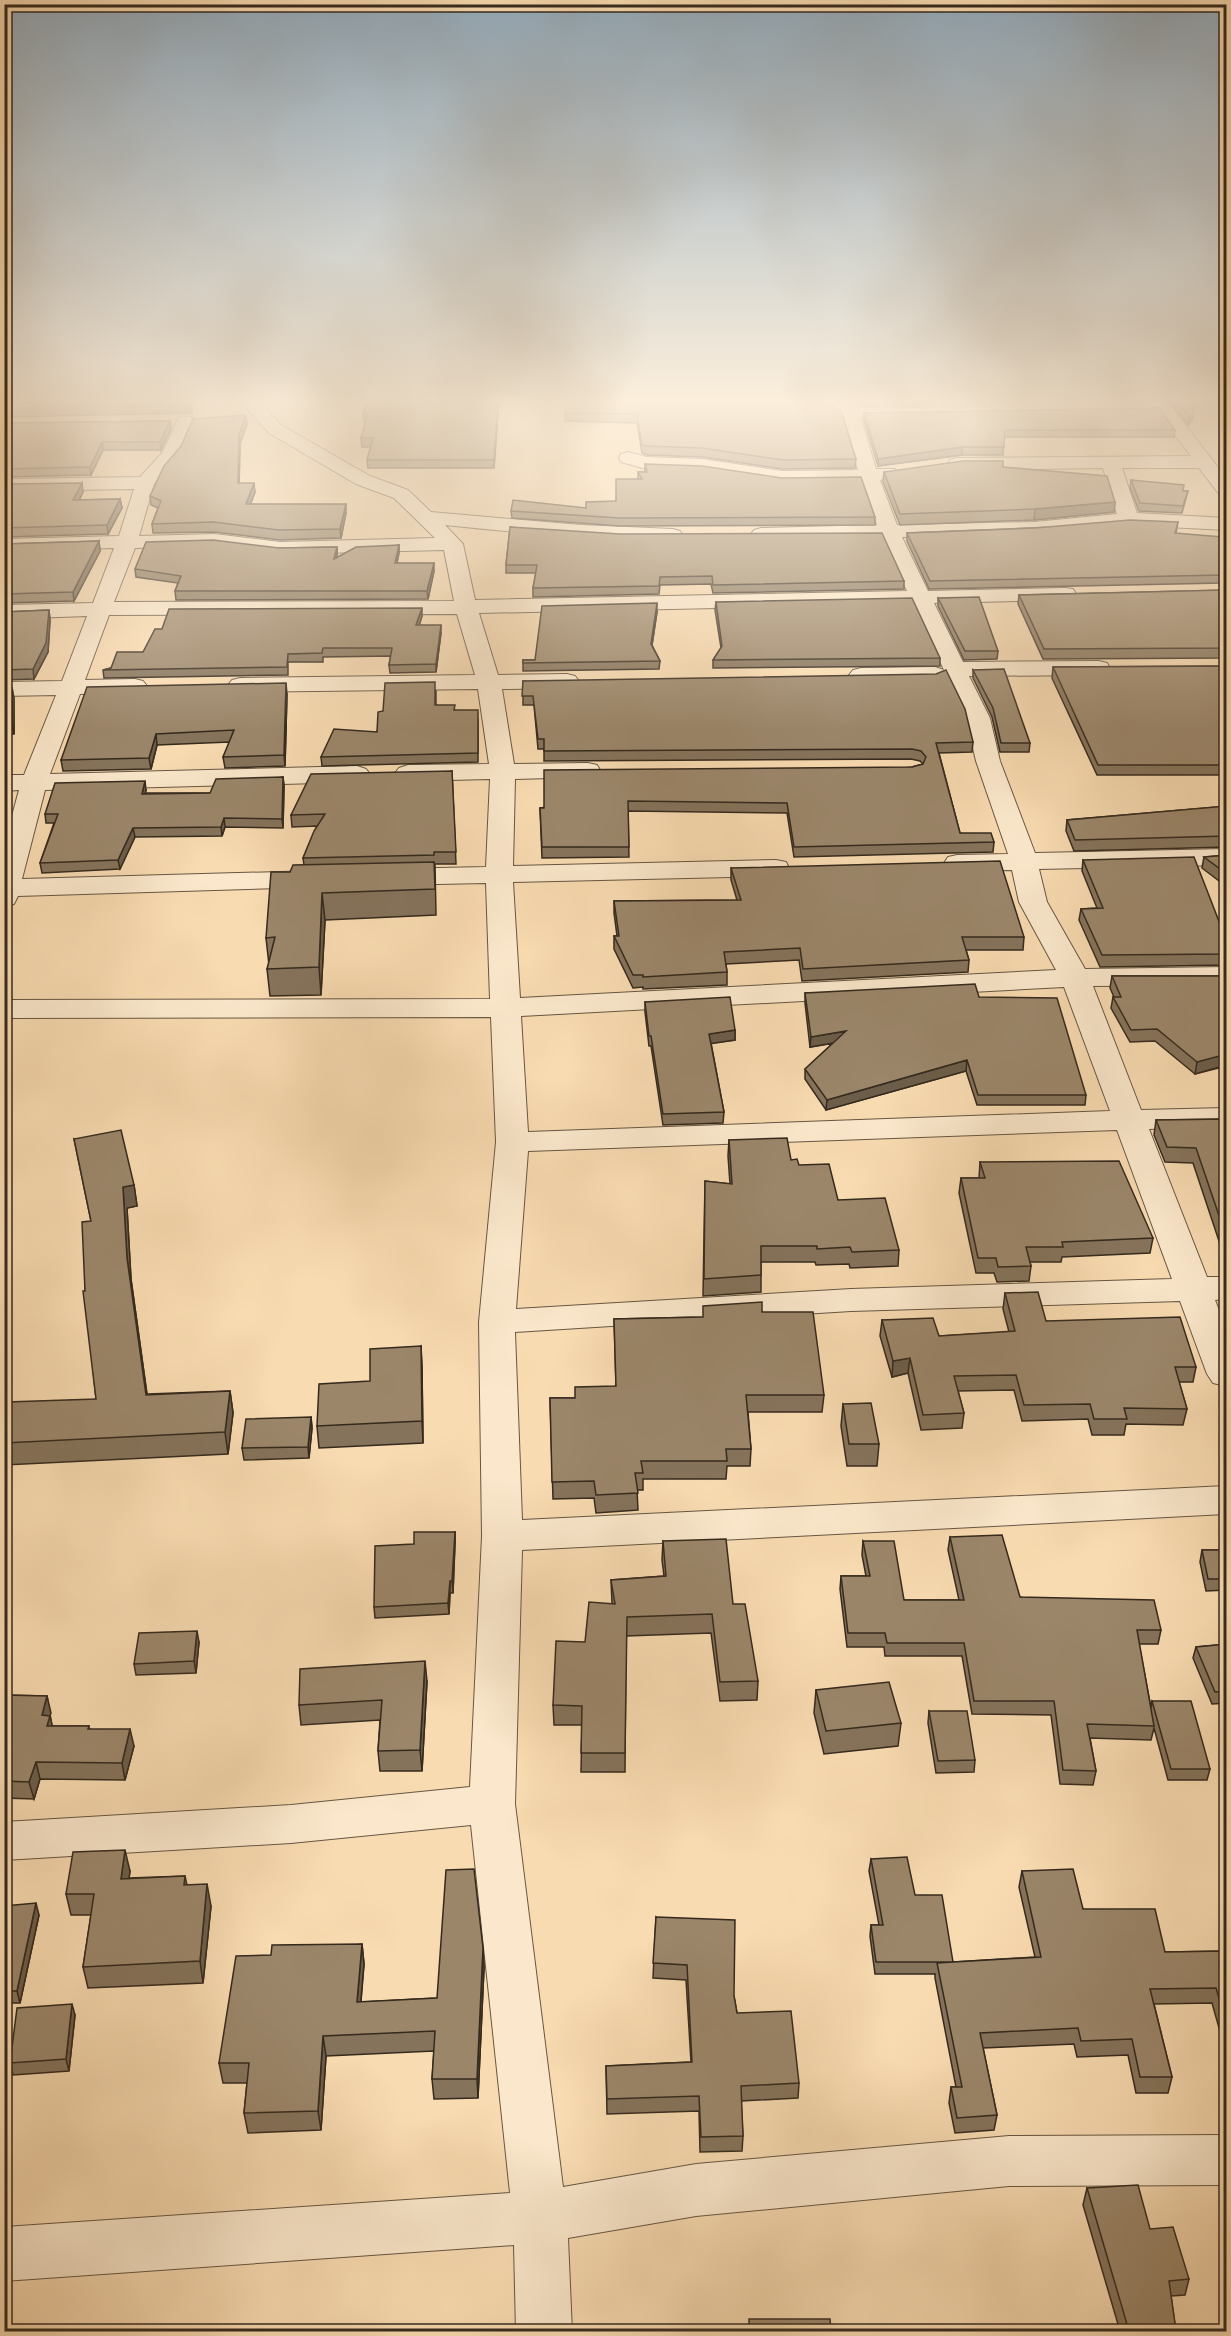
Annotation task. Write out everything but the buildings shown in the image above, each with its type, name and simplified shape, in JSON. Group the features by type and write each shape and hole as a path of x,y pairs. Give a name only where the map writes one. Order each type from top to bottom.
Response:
{"street":[{"path":"137,511 128,542 34,782 6,891 355,878 797,867"},
{"path":"418,511 453,544 466,607 489,683 503,771 499,874 512,1142 497,1322 502,1536 492,1804 540,2217 544,2331"},
{"path":"882,511 919,597 945,672 978,718 988,761 1024,861 1034,902 1075,978 1227,1374"},
{"path":"1126,511 1129,519"},
{"path":"424,517 525,528 620,534 692,535"},
{"path":"739,535 1034,528 1129,519 1227,524"},
{"path":"4,545 214,540 280,548 453,544"},
{"path":"4,612 101,609 466,607 1085,594"},
{"path":"842,676 1120,668"},
{"path":"214,686 584,681"},
{"path":"4,689 154,686"},
{"path":"4,783 614,770"},
{"path":"928,864 1227,857"},
{"path":"4,1009 506,1008 1074,978 1227,976"},
{"path":"512,1142 1227,1117"},
{"path":"497,1322 851,1300 1227,1288"},
{"path":"502,1536 1227,1500"},
{"path":"4,1841 291,1824 492,1804"},
{"path":"4,2254 540,2217 696,2190 1009,2162 1227,2160"}]}
